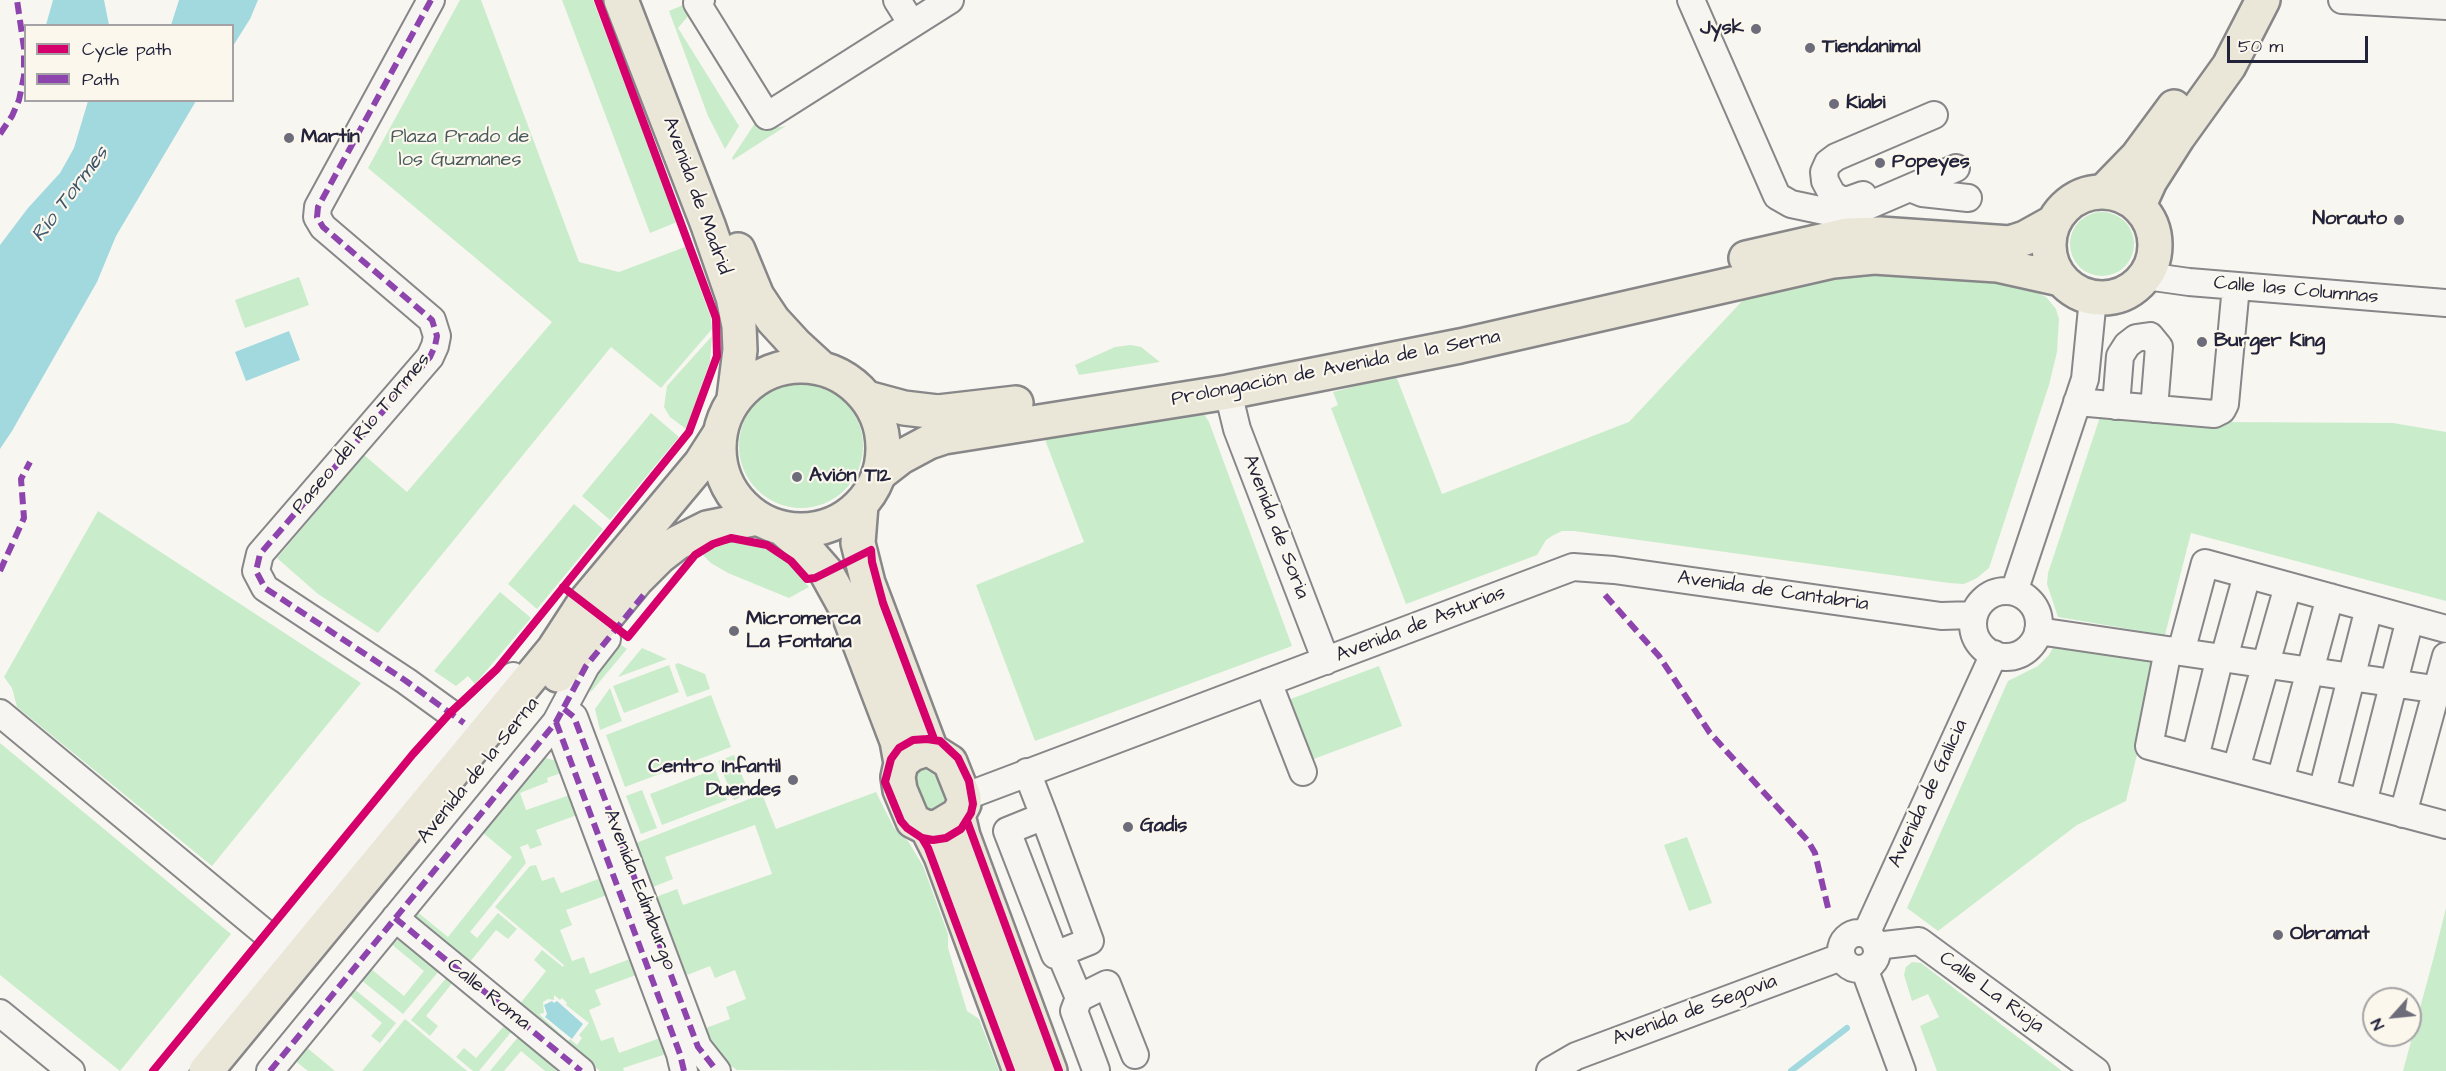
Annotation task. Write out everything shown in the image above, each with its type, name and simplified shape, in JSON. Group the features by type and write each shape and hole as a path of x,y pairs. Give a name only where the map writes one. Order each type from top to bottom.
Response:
{"main road":[{"name":"Avenida de Madrid","path":"621,0 708,225 733,297 739,326 740,350 734,398"},
{"name":"Avenida de Madrid","path":"644,0 757,296 773,320 820,367"},
{"path":"2104,191 2137,157 2209,58 2240,0"},
{"path":"2139,206 2150,181 2178,137 2229,66 2263,0"},
{"path":"2104,191 2123,195 2139,206 2153,227 2156,252 2146,276 2132,290 2113,298 2093,298 2075,292 2060,279 2050,262 2048,242 2052,223 2061,209 2079,196 2104,191"},
{"path":"1796,257 1847,235 1880,234 2010,243 2025,238 2052,223"},
{"path":"1796,257 1833,261 1874,257 1997,265 2060,279"},
{"name":"Prolongación de Avenida de la Serna","path":"879,474 901,457 928,442 944,437 1228,392 1460,346 1796,257"},
{"name":"Prolongación de Avenida de la Serna","path":"867,398 904,408 938,412 1089,393 1228,371 1796,257"},
{"path":"770,523 799,530 833,524 848,516 861,505 879,474 883,448 879,422 867,398 846,379 820,367 804,365 773,370 758,376 734,398 724,416 719,435 719,459 726,482 739,502 814,557 832,580 847,610 897,741 902,764"},
{"name":"Avenida de la Serna","path":"206,1071 554,649 577,613 701,463 719,435"},
{"path":"861,505 858,543 868,583 931,750 950,762 961,806 963,836 1050,1071"},
{"name":"Avenida de la Serna","path":"234,1071 637,579 658,557 707,528 770,523"},
{"path":"931,750 912,754 902,764 898,777 903,801 913,821 927,828 946,824 961,806"},
{"path":"927,828 940,856 1020,1071"}],"street":[{"name":"Paseo del Río Tormes","path":"431,0 318,207 317,217 323,227 432,320 437,336 435,346 430,357 260,554 256,571 265,588 406,681 464,723"},
{"path":"701,0 697,3 767,116 950,0"},
{"path":"897,0 912,24"},
{"path":"1691,0 1777,196 1791,204 1829,212 1856,211 1910,188 1953,162 1849,200 1841,200 1832,194 1825,181 1824,172 1828,163 1836,157 1934,116"},
{"path":"2342,0 2446,6"},
{"path":"1910,188 1922,193 1968,198"},
{"name":"Calle las Columnas","path":"2146,276 2236,286 2446,303"},
{"path":"2077,402 2214,414 2222,410 2225,404 2236,286"},
{"path":"2014,592 2085,379 2093,298"},
{"path":"2116,406 2120,356 2127,345 2136,338 2150,336 2159,347 2154,409"},
{"name":"Avenida de Soria","path":"1228,392 1237,429 1326,661"},
{"path":"2446,629 2205,563 2174,651 2149,746 2446,825"},
{"name":"Avenida de Asturias","path":"961,806 1027,772 1573,567"},
{"name":"Avenida de Cantabria","path":"1573,567 1614,570 1941,616 1974,615"},
{"path":"2195,758 2247,575"},
{"path":"2236,769 2288,586"},
{"name":"Avenida de la Serna","path":"270,1071 560,716 586,666 646,592"},
{"path":"2014,592 2031,603 2038,621 2038,631 2034,642 2026,650 2005,657 1994,654 1979,643 1973,624 1974,615 1985,598 1994,593 2014,592"},
{"path":"2280,781 2330,597"},
{"path":"2322,792 2369,608"},
{"name":"Avenida de la Serna","path":"171,1071 429,758 464,723 485,706 577,613"},
{"path":"2363,803 2410,619"},
{"path":"2038,631 2441,690"},
{"name":"Avenida de Galicia","path":"1862,951 1994,654"},
{"path":"2403,814 2441,690 2446,656"},
{"path":"1268,682 1303,772"},
{"path":"0,713 276,942"},
{"name":"Avenida Edimburgo","path":"684,1071 674,1036 560,716 574,717 698,1047 717,1071"},
{"path":"1027,772 1044,816 1090,941 1055,955 1007,831 1044,816"},
{"name":"Calle Roma","path":"395,918 580,1070"},
{"name":"Calle La Rioja","path":"1862,951 1918,941 2096,1071"},
{"path":"1862,951 1902,1071"},
{"name":"Avenida de Segovia","path":"1550,1071 1576,1056 1862,951"},
{"path":"1060,953 1078,998 1074,1011 1096,1070"},
{"path":"1078,998 1107,984 1135,1055"},
{"path":"0,1013 71,1071"}],"green space":[{"name":"Plaza Prado de los Guzmanes","path":"460,0 481,0 579,262 619,272 685,247 711,318 712,329 661,388 611,347 378,633 318,594 277,558 364,455 407,492 552,322 368,168"},
{"path":"562,0 593,0 677,222 650,233"},
{"path":"683,5 688,16 678,28 739,126 725,149 708,116 669,11"},
{"path":"757,120 774,128 786,126 733,160 732,158"},
{"path":"2102,212 2120,218 2128,226 2134,244 2128,262 2120,270 2102,276 2084,270 2076,262 2070,244 2076,226 2084,218"},
{"path":"1863,274 2007,284 2028,288 2046,297 2056,309 2059,319 2057,352 2049,385 1989,568 1977,578 1964,584 1949,583 1562,531 1546,540 1537,555 1406,604 1331,408 1338,405 1333,392 1396,376 1442,494 1629,422 1745,298 1833,278"},
{"path":"299,277 309,305 245,328 235,300"},
{"path":"712,336 710,362 686,429 670,417 664,407 667,386"},
{"path":"1131,345 1141,347 1160,362 1079,375 1075,365 1115,347"},
{"path":"801,384 825,389 845,402 858,422 863,446 858,470 845,490 825,503 801,508 777,503 757,490 744,470 739,446 744,422 757,402 777,389"},
{"path":"651,413 679,437 610,520 582,496"},
{"path":"1204,414 1209,422 1292,646 1035,741 976,585 1084,542 1044,437"},
{"path":"2101,414 2226,422 2393,423 2446,432 2446,601 2191,533 2165,635 2058,617 2047,584 2048,573"},
{"path":"574,504 603,529 537,609 508,584"},
{"path":"98,511 361,683 212,866 17,707 12,688 4,677"},
{"path":"731,542 753,544 786,560 809,587 789,598 728,573 711,563 701,553"},
{"path":"500,592 531,618 475,684 468,676 456,686 434,671"},
{"path":"620,644 627,649 590,693 594,676"},
{"path":"2054,646 2150,661 2157,670 2126,801 2077,825 1938,931 1907,908 2008,681 2038,666"},
{"path":"642,648 667,659 618,677"},
{"path":"678,663 705,674 710,689 687,697 675,665"},
{"path":"669,665 679,692 624,713 613,686"},
{"path":"1379,666 1402,726 1311,760 1288,700"},
{"path":"610,688 622,721 600,730 595,709"},
{"path":"711,695 731,747 625,787 606,735"},
{"path":"0,743 231,934 120,1071 0,975"},
{"path":"734,755 749,793 734,800 718,761"},
{"path":"546,758 556,761 561,773 547,778 548,782 520,793 526,810 570,795 577,815 536,830 542,845 530,849 528,844 520,847 526,863 470,932 477,938 498,913 517,929 508,939 496,930 469,963 420,923 415,913 416,911 448,937 512,857 482,832 541,760"},
{"path":"928,767 935,771 946,794 947,802 943,809 931,812 927,810 914,783 916,771"},
{"path":"715,769 727,800 662,825 650,794"},
{"path":"642,790 657,828 641,834 626,796"},
{"path":"876,792 894,828 908,841 923,866 948,934 948,948 967,1011 979,1019 999,1071 737,1070 723,1060 714,1047 706,1028 730,1019 726,1007 746,999 735,970 715,978 710,966 687,975 656,897 677,889 683,905 772,874 755,825 665,857 673,879 653,887 636,843 762,794 776,829"},
{"path":"1687,837 1712,903 1689,911 1664,845"},
{"path":"536,865 542,881 554,877 561,893 601,878 607,895 566,910 572,925 560,930 572,961 584,957 590,974 630,959 636,975 595,990 601,1005 589,1010 601,1041 613,1037 619,1053 660,1038 666,1054 623,1068 624,1071 600,1071 519,1005 546,971 534,960 542,950 563,967 564,965 495,907 530,866","holes":["554,995 560,1000 562,998 567,1003 566,1005 589,1023 579,1035 582,1038 577,1045 570,1039 568,1041 539,1014 544,1013 543,1002 548,999 554,1000"]},
{"path":"2446,908 2446,1071 2403,1071 2409,1047 2422,1047 2422,1001"},
{"path":"399,940 406,943 439,971 403,1014 360,979 370,968 404,996 424,971 390,943"},
{"path":"1912,962 1921,963 2062,1071 1937,1071 1920,1026 1939,1017 1928,994 1912,1001 1904,975 1906,967"},
{"path":"447,977 453,982 426,1016 438,1026 430,1036 411,1020"},
{"path":"353,988 396,1023 380,1043 371,1036 382,1023 348,994"},
{"path":"405,1019 467,1071 362,1071"},
{"path":"505,1025 512,1031 479,1071 473,1071 456,1057 464,1048 476,1058"},
{"path":"519,1036 552,1064 556,1071 545,1071 521,1051 504,1071 490,1071"},
{"path":"305,1046 335,1071 308,1071 294,1060"}],"water":[{"path":"53,0 104,0 109,24 46,24"},
{"path":"179,0 258,0 250,19 234,44 234,24 171,24"},
{"name":"Río Tormes","path":"88,102 195,102 116,236 97,282 0,449 0,245 28,208 60,173 74,148"},
{"path":"289,331 300,360 246,381 235,352"},
{"path":"552,1001 554,1003 557,1001 583,1024 572,1039 545,1017 547,1014 544,1005"}],"waterway":[{"path":"1791,1071 1847,1028"}],"marked path":[{"path":"0,134 19,100 24,76 24,48 17,0"},
{"path":"431,0 318,207 317,217 323,227 432,320 437,336 435,346 430,357 260,554 256,571 265,588 406,681 464,723"},
{"path":"0,571 24,518 21,479 30,462"},
{"path":"270,1071 556,722 586,666 646,592"},
{"path":"1605,595 1659,656 1710,733 1808,841 1815,853 1829,912"},
{"path":"564,709 574,717 698,1047 717,1071"},
{"path":"556,722 680,1054 684,1071"},
{"path":"395,918 581,1071"}],"cycle path":[{"path":"153,1071 413,754 450,713 497,669 689,432 717,356 716,318 598,0"},
{"path":"563,587 628,637 695,555 713,544 731,538 767,545 791,561 807,579 815,578 871,550 883,603 934,739"},
{"path":"927,739 940,741 958,758 969,781 973,804 971,813 961,829 946,838 933,840 922,838 901,821 885,782 891,759 899,748 913,740 927,739"},
{"path":"967,821 1059,1071"},
{"path":"922,838 928,848 1011,1071"}],"place":[{"name":"Jysk","path":"1756,29"},
{"name":"Tiendanimal","path":"1810,48"},
{"name":"Kiabi","path":"1834,104"},
{"name":"Martín","path":"289,138"},
{"name":"Popeyes","path":"1880,163"},
{"name":"Norauto","path":"2399,220"},
{"name":"Burger King","path":"2202,342"},
{"name":"Avión T12","path":"797,477"},
{"name":"Micromerca La Fontana","path":"734,631"},
{"name":"Centro Infantil Duendes","path":"793,780"},
{"name":"Gadis","path":"1128,827"},
{"name":"Obramat","path":"2278,935"}]}
